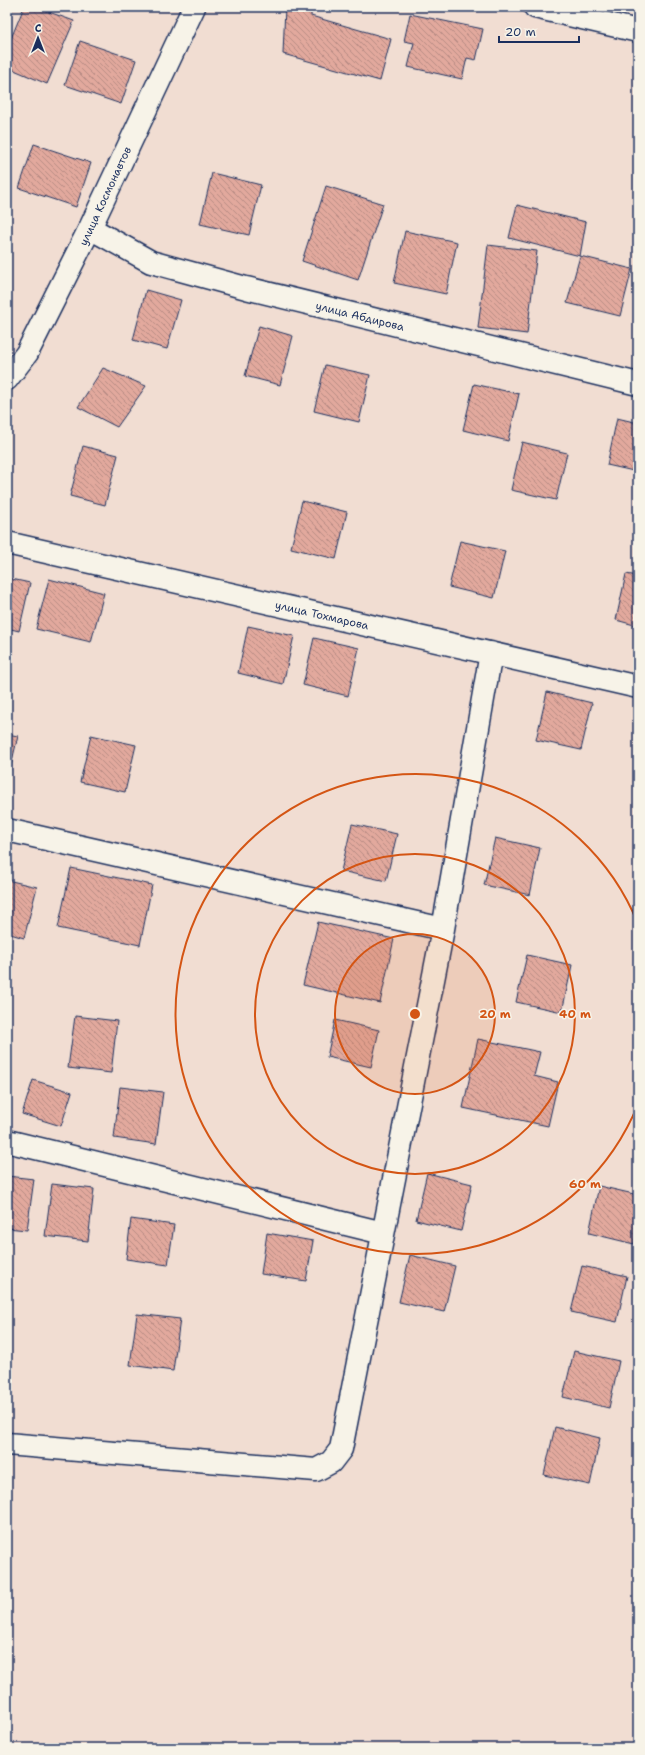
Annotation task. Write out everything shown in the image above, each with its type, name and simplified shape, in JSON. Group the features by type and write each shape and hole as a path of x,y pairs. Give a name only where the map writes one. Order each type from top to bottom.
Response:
{"street":[{"name":"улица Космонавтов","path":"7,379 27,353 90,228 194,7"},
{"path":"535,7 638,31"},
{"name":"улица Абдирова","path":"90,228 151,262 246,288 638,384"},
{"name":"улица Тохмарова","path":"7,543 638,687"},
{"path":"7,1444 316,1470 332,1462 340,1449 443,929 490,653"},
{"path":"7,830 443,929"},
{"path":"7,1141 383,1233"}],"building":[{"path":"24,7 35,7 74,21 47,84 7,67 7,48"},
{"path":"285,7 311,7 311,16 391,39 380,81 283,54"},
{"path":"410,14 483,29 476,60 467,58 462,79 408,67 414,43 404,41"},
{"path":"80,41 136,60 121,104 65,85"},
{"path":"34,144 91,163 76,207 19,188"},
{"path":"212,173 261,185 249,235 200,224"},
{"path":"326,186 383,204 358,280 302,261"},
{"path":"517,205 586,222 580,256 509,238"},
{"path":"405,231 457,242 446,294 394,283"},
{"path":"488,245 537,251 527,334 478,328"},
{"path":"580,256 632,269 620,316 567,303"},
{"path":"146,290 181,300 167,349 133,340"},
{"path":"259,326 293,336 280,385 245,376"},
{"path":"325,365 370,375 359,422 314,411"},
{"path":"103,368 146,386 117,427 78,407"},
{"path":"474,384 519,394 508,441 463,430"},
{"path":"617,418 638,423 638,472 607,465"},
{"path":"522,442 567,453 556,500 511,490"},
{"path":"83,446 118,455 105,505 70,496"},
{"path":"302,501 347,512 336,559 291,548"},
{"path":"460,541 505,551 494,598 449,587"},
{"path":"626,574 638,576 638,626 616,620"},
{"path":"7,578 30,583 19,631 7,628"},
{"path":"49,579 104,593 91,642 36,629"},
{"path":"248,626 294,636 283,684 238,673"},
{"path":"314,638 359,648 348,696 303,685"},
{"path":"547,692 592,703 581,750 536,740"},
{"path":"7,734 18,736 7,782"},
{"path":"91,735 136,745 125,792 80,782"},
{"path":"352,824 397,834 386,881 341,871"},
{"path":"495,838 540,848 530,895 484,885"},
{"path":"71,868 152,885 140,945 58,928"},
{"path":"7,880 37,887 24,938 7,933"},
{"path":"318,922 394,939 380,1003 303,985"},
{"path":"527,955 572,965 562,1012 516,1002"},
{"path":"75,1016 117,1021 111,1073 68,1068"},
{"path":"335,1020 379,1030 371,1067 327,1057"},
{"path":"478,1039 540,1052 534,1076 558,1082 548,1126 463,1108"},
{"path":"33,1080 72,1092 61,1126 22,1114"},
{"path":"120,1087 163,1092 156,1144 114,1138"},
{"path":"427,1173 472,1184 461,1231 416,1220"},
{"path":"7,1176 34,1179 27,1230 7,1228"},
{"path":"52,1184 94,1189 88,1241 45,1236"},
{"path":"599,1186 638,1195 638,1226 634,1244 589,1233"},
{"path":"131,1219 174,1225 168,1265 126,1259"},
{"path":"267,1233 313,1241 306,1281 261,1274"},
{"path":"410,1255 455,1266 444,1312 399,1302"},
{"path":"582,1266 627,1276 617,1322 571,1312"},
{"path":"137,1314 180,1319 173,1371 130,1365"},
{"path":"574,1351 619,1361 609,1408 563,1397"},
{"path":"555,1427 600,1438 590,1485 544,1475"}]}
